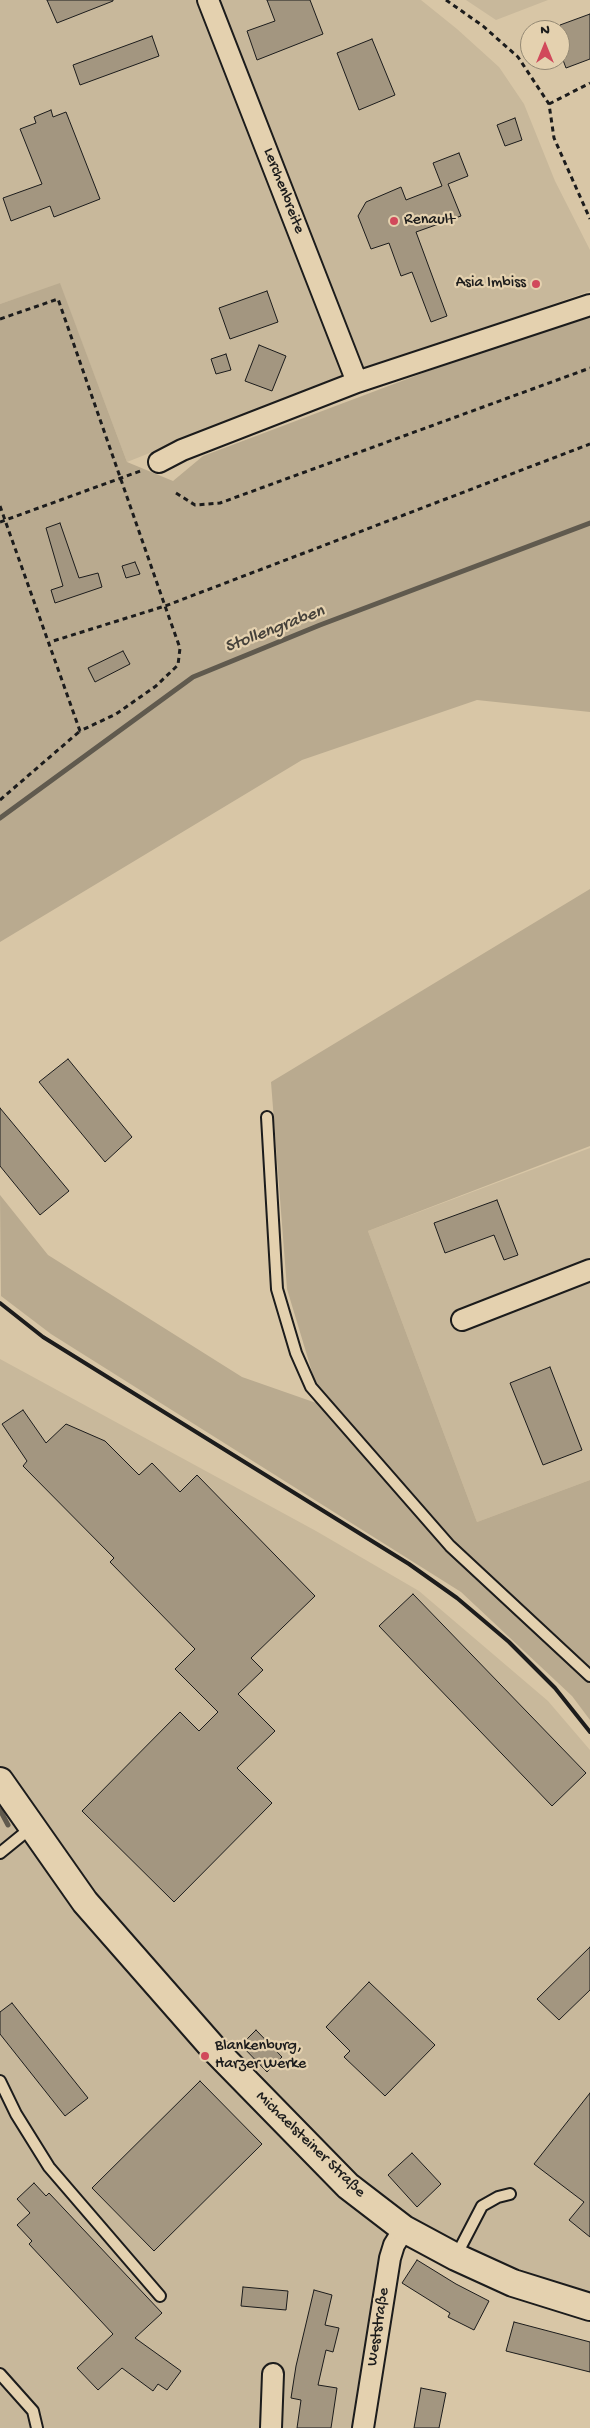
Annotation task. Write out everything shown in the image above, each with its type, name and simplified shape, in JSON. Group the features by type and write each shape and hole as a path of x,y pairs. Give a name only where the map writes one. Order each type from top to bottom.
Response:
{"street":[{"name":"Lerchenbreite","path":"208,0 357,382"},
{"path":"160,462 182,450 357,382 590,305"},
{"path":"462,1320 590,1270"},
{"name":"Michaelsteiner Straße","path":"0,1781 86,1902 214,2049 348,2186 404,2229 456,2257 513,2284 590,2307"},
{"name":"Weststraße","path":"363,2428 390,2258 394,2245 404,2229"},
{"path":"271,2428 273,2374"}],"lane":[{"path":"267,1117 277,1289 296,1353 311,1387 450,1546 590,1676"},
{"path":"0,1853 33,1827"},
{"path":"0,2081 16,2114 49,2167 160,2296"},
{"path":"456,2257 482,2206 498,2197 510,2194"},
{"path":"0,2374 33,2411 37,2428"}],"path":[{"path":"446,0 483,26 518,57 549,104 554,138 590,219"},
{"path":"549,104 590,82"},
{"path":"0,319 58,299 180,648 178,665 156,686 116,714 80,731 0,800"},
{"path":"176,493 195,505 220,503 590,368"},
{"path":"50,642 165,606 590,444"},
{"path":"0,522 122,479 160,462"},
{"path":"0,506 50,642 80,731"}],"shaded area":[{"path":"0,0 421,0 499,67 524,104 555,181 590,250 590,291 276,403 127,462 60,284 0,304"},
{"path":"466,0 548,0 496,20"},
{"path":"60,283 127,462 173,481 203,456 590,310 590,712 477,700 302,760 0,942 0,304"},
{"path":"590,889 590,1146 368,1231 477,1522 590,1480 590,1720 572,1696 461,1592 51,1334 1,1296 0,1195 48,1255 242,1377 322,1405 287,1289 271,1082"},
{"path":"590,1148 590,1480 477,1522 368,1231"},
{"path":"0,1359 316,1531 419,1591 548,1701 590,1750 590,2297 539,2283 413,2222 381,2244 353,2428 0,2428"}],"building":[{"path":"47,0 113,0 113,1 57,23"},
{"path":"267,0 310,0 323,34 257,60 247,31 275,21"},
{"path":"590,14 590,59 570,66 570,21"},
{"path":"152,36 159,56 80,85 73,65"},
{"path":"372,39 395,95 359,110 337,53"},
{"path":"51,110 53,117 66,112 100,199 54,217 50,206 11,221 3,198 42,184 20,129 36,123 34,117"},
{"path":"515,118 522,140 505,146 497,125"},
{"path":"459,153 468,176 448,184 461,216 416,232 447,316 431,322 412,272 401,276 389,243 371,249 358,216 366,202 401,187 406,200 442,186 433,163"},
{"path":"267,291 278,322 230,339 219,308"},
{"path":"259,345 286,356 272,391 245,381"},
{"path":"226,354 231,370 216,374 211,359"},
{"path":"60,523 79,578 98,573 102,587 55,603 51,590 63,586 46,528"},
{"path":"135,562 140,574 126,578 122,566"},
{"path":"123,651 130,664 95,682 88,668"},
{"path":"68,1059 132,1137 105,1162 39,1082"},
{"path":"0,1108 69,1191 40,1215 0,1166"},
{"path":"497,1200 518,1255 504,1260 494,1235 445,1253 434,1223"},
{"path":"550,1367 582,1450 543,1465 510,1383"},
{"path":"23,1410 46,1443 66,1424 105,1441 139,1475 152,1463 180,1492 197,1475 315,1596 251,1658 263,1670 238,1694 275,1731 237,1768 272,1803 174,1902 82,1811 180,1712 199,1731 218,1712 175,1669 195,1649 110,1562 114,1558 23,1466 27,1461 2,1424"},
{"path":"413,1594 586,1773 552,1806 379,1626"},
{"path":"590,1947 590,1990 559,2020 537,1999"},
{"path":"369,1982 435,2045 385,2096 344,2057 350,2051 326,2027"},
{"path":"12,2003 88,2098 65,2116 0,2034 0,2012"},
{"path":"256,2030 282,2057 267,2072 241,2045"},
{"path":"200,2081 262,2144 154,2251 92,2188"},
{"path":"590,2093 590,2237 569,2220 584,2202 534,2164"},
{"path":"412,2153 441,2184 417,2207 388,2175"},
{"path":"34,2183 46,2196 49,2193 162,2313 135,2338 181,2371 167,2390 158,2384 153,2391 122,2368 98,2390 77,2368 113,2334 29,2244 32,2241 17,2225 30,2213 17,2199"},
{"path":"417,2260 456,2284 489,2301 474,2330 448,2317 450,2313 402,2283"},
{"path":"243,2287 288,2291 286,2310 241,2306"},
{"path":"314,2290 332,2295 325,2325 339,2328 333,2352 326,2350 318,2385 337,2388 331,2428 297,2428 301,2400 291,2398 296,2366"},
{"path":"514,2322 590,2342 590,2372 506,2351"},
{"path":"421,2388 446,2393 439,2428 414,2428"}],"waterway":[{"name":"Stollengraben","path":"0,818 193,677 320,625 590,523"},
{"name":"Stollengraben","path":"0,1810 8,1825"}],"railway":[{"path":"0,1303 43,1337 409,1564 457,1598 509,1642 555,1688 590,1732"}],"place":[{"name":"Renault","path":"394,221"},
{"name":"Asia Imbiss","path":"536,284"},
{"name":"Blankenburg, Harzer Werke","path":"205,2056"}]}
